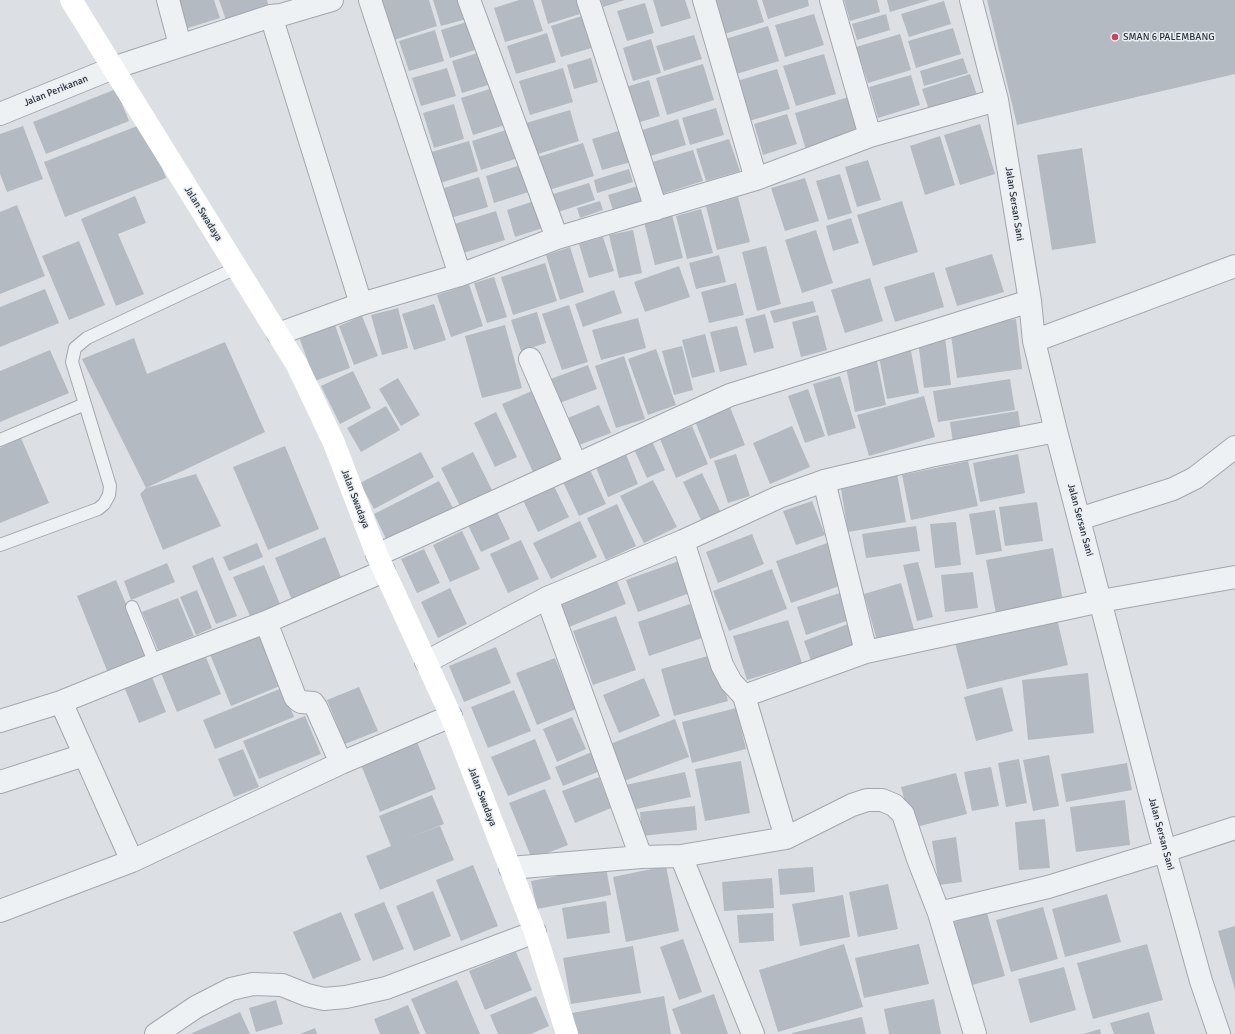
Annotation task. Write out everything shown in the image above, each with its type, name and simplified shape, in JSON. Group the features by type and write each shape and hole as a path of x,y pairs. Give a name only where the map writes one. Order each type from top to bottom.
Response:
{"street":[{"name":"Jalan Swadaya","path":"71,0 297,365 334,444 381,563 451,716 535,932 567,1034"},
{"path":"168,0 180,45"},
{"name":"Jalan Perikanan","path":"0,114 113,68 276,10 332,0"},
{"path":"370,0 460,275"},
{"path":"469,0 557,238"},
{"path":"588,0 656,208"},
{"path":"704,0 756,179"},
{"path":"831,0 870,136"},
{"name":"Jalan Sersan Sani","path":"971,0 997,100 1030,301 1034,341 1165,851 1201,981 1219,1034"},
{"path":"276,10 361,304"},
{"path":"278,334 361,304 460,275 557,238 756,179 870,136 997,100"},
{"path":"1034,341 1235,266"},
{"path":"0,721 61,702 266,622 576,465 730,395 1030,301"},
{"path":"530,359 576,465"},
{"path":"426,662 547,598 683,541 779,498 824,481 930,456 1056,431"},
{"path":"1079,519 1173,489 1195,478 1235,448"},
{"path":"824,481 866,652"},
{"path":"683,541 722,665 731,682 744,696 786,838"},
{"path":"744,696 866,652 1101,601 1235,577"},
{"path":"547,598 641,857"},
{"path":"266,622 295,698 302,702 313,703 316,707 340,763"},
{"path":"61,702 132,861"},
{"path":"0,912 132,861 340,763 451,716"},
{"path":"0,782 84,754"},
{"path":"510,868 641,857 681,856 786,838 852,805 867,800 882,800 894,805 903,814 918,859 940,913 975,1034"},
{"path":"940,913 1048,887 1235,828"},
{"path":"681,856 753,1034"},
{"path":"156,1034 196,1007 238,988 253,984 282,985 307,995 324,999 346,997 386,988 535,932"}],"lane":[{"path":"0,545 98,509 104,504 109,495 110,486 72,362 75,348 87,338 236,268"},
{"path":"0,440 85,404"},
{"path":"132,607 156,664"}],"building":[{"path":"176,0 214,0 220,18 185,29"},
{"path":"219,0 267,0 270,10 227,23"},
{"path":"382,0 429,0 437,26 394,40"},
{"path":"433,0 464,0 470,18 441,26"},
{"path":"519,0 533,0 543,31 505,42 494,8"},
{"path":"541,0 576,0 580,14 548,24"},
{"path":"601,0 625,0 603,7"},
{"path":"653,0 685,0 691,18 661,27"},
{"path":"713,0 757,0 764,22 724,34"},
{"path":"762,0 808,0 809,6 768,19"},
{"path":"844,0 877,0 880,12 850,21"},
{"path":"887,0 930,0 890,12"},
{"name":"SMAN 6 PALEMBANG","path":"987,0 1235,0 1235,74 1017,125"},
{"path":"944,1 951,24 909,37 901,14"},
{"path":"645,3 654,33 627,41 617,11"},
{"path":"588,14 598,46 561,57 551,26"},
{"path":"814,14 824,45 785,57 775,25"},
{"path":"886,14 890,30 857,40 852,24"},
{"path":"473,20 481,48 450,58 441,30"},
{"path":"768,26 779,61 733,75 722,40"},
{"path":"953,28 961,54 916,68 908,41"},
{"path":"435,30 444,61 409,71 399,41"},
{"path":"547,33 556,62 516,74 507,46"},
{"path":"900,34 911,70 868,83 856,47"},
{"path":"694,35 702,59 664,71 656,46"},
{"path":"651,39 661,73 633,81 623,48"},
{"path":"481,52 491,84 462,93 452,61"},
{"path":"824,54 836,94 796,106 783,66"},
{"path":"591,58 598,82 574,89 567,65"},
{"path":"963,58 968,73 924,86 920,71"},
{"path":"703,64 714,100 667,115 656,78"},
{"path":"447,68 456,96 421,106 412,78"},
{"path":"563,68 573,102 530,115 519,81"},
{"path":"777,69 790,109 749,121 737,81"},
{"path":"970,74 979,101 931,116 922,89"},
{"path":"911,75 920,105 878,118 869,87"},
{"path":"649,80 660,116 637,123 626,87"},
{"path":"493,88 505,125 473,135 461,98"},
{"path":"116,89 129,121 46,154 33,122"},
{"path":"849,97 861,133 806,150 795,113"},
{"path":"454,104 464,139 434,148 423,113"},
{"path":"716,108 724,135 690,145 682,118"},
{"path":"570,110 579,141 535,155 526,123"},
{"path":"787,114 797,144 763,155 754,124"},
{"path":"678,119 686,145 644,158 636,132"},
{"path":"145,123 166,178 65,217 44,162"},
{"path":"980,124 995,174 960,185 944,135"},
{"path":"23,126 43,179 7,192 0,174 0,134"},
{"path":"509,129 518,158 481,170 472,141"},
{"path":"622,130 631,162 602,170 592,139"},
{"path":"940,136 955,185 925,195 910,146"},
{"path":"729,139 740,171 706,181 696,149"},
{"path":"469,141 478,171 437,184 428,153"},
{"path":"583,143 594,176 549,190 538,157"},
{"path":"1082,148 1096,243 1052,250 1037,155"},
{"path":"693,150 703,181 659,195 649,163"},
{"path":"868,160 881,200 857,207 845,167"},
{"path":"524,164 532,191 494,203 486,176"},
{"path":"629,169 633,182 597,193 594,180"},
{"path":"840,174 852,213 828,220 816,181"},
{"path":"479,177 488,207 447,219 438,190"},
{"path":"805,178 819,221 785,231 771,188"},
{"path":"589,183 595,200 558,212 553,194"},
{"path":"638,186 642,201 613,210 608,195"},
{"path":"135,196 146,223 118,234 144,294 116,306 81,219"},
{"path":"738,197 750,242 717,250 706,206"},
{"path":"540,199 549,226 515,237 507,210"},
{"path":"600,201 603,210 580,218 577,208"},
{"path":"902,201 918,252 873,266 857,215"},
{"path":"17,205 45,276 0,294 0,212"},
{"path":"701,209 713,253 687,259 676,216"},
{"path":"496,211 505,240 457,255 448,226"},
{"path":"672,215 683,258 655,265 644,222"},
{"path":"851,218 859,243 833,251 826,226"},
{"path":"633,230 642,273 619,278 609,235"},
{"path":"816,230 833,283 802,293 785,240"},
{"path":"603,237 614,271 589,278 579,244"},
{"path":"79,241 105,305 69,320 42,256"},
{"path":"766,246 781,304 757,311 742,252"},
{"path":"570,247 584,292 560,300 546,255"},
{"path":"992,254 1004,292 957,306 945,268"},
{"path":"719,255 726,282 696,289 689,263"},
{"path":"545,263 557,301 513,315 501,277"},
{"path":"679,266 690,297 645,312 634,282"},
{"path":"934,272 944,307 895,322 884,287"},
{"path":"494,277 507,317 487,323 474,283"},
{"path":"870,278 883,321 845,333 831,290"},
{"path":"736,283 744,315 709,323 701,292"},
{"path":"469,284 483,326 451,337 437,295"},
{"path":"45,289 59,323 0,347 0,307"},
{"path":"614,290 622,313 583,327 575,304"},
{"path":"813,301 816,312 774,323 770,311"},
{"path":"434,304 446,340 414,350 402,314"},
{"path":"569,305 588,362 562,370 542,314"},
{"path":"398,308 408,348 382,355 371,315"},
{"path":"537,312 546,343 521,351 511,320"},
{"path":"765,314 774,348 754,353 745,319"},
{"path":"818,315 827,350 801,357 792,322"},
{"path":"362,316 378,356 354,365 339,326"},
{"path":"638,318 646,348 601,360 592,330"},
{"path":"1016,319 1022,369 957,378 950,328"},
{"path":"335,325 350,368 315,381 299,337"},
{"path":"505,325 522,388 482,398 465,336"},
{"path":"737,326 747,365 720,372 710,332"},
{"path":"705,334 715,372 692,378 682,340"},
{"path":"945,337 951,385 924,388 918,341"},
{"path":"134,338 147,374 225,342 265,432 146,488 82,359"},
{"path":"682,346 693,390 674,395 662,351"},
{"path":"910,346 919,393 887,399 878,352"},
{"path":"656,349 676,405 648,415 628,359"},
{"path":"50,350 69,393 0,422 0,371"},
{"path":"624,356 645,419 616,428 595,366"},
{"path":"876,356 886,405 855,412 845,362"},
{"path":"588,365 597,389 557,404 548,380"},
{"path":"353,371 371,408 340,424 321,386"},
{"path":"840,376 856,428 828,436 813,384"},
{"path":"398,378 420,415 401,426 379,389"},
{"path":"1010,379 1015,410 938,422 933,391"},
{"path":"808,389 825,436 805,443 788,396"},
{"path":"534,390 565,458 533,472 502,404"},
{"path":"924,396 935,437 869,456 857,415"},
{"path":"599,405 611,433 579,445 568,418"},
{"path":"386,406 400,430 361,452 347,428"},
{"path":"730,407 745,445 710,459 695,421"},
{"path":"1018,411 1021,432 953,443 950,422"},
{"path":"496,412 517,457 495,467 474,423"},
{"path":"692,426 708,464 676,478 660,439"},
{"path":"792,426 810,467 770,484 753,443"},
{"path":"21,438 49,503 0,523 0,448"},
{"path":"651,439 665,470 647,478 633,447"},
{"path":"285,446 319,529 268,550 233,467"},
{"path":"421,452 434,477 374,509 360,483"},
{"path":"473,452 492,490 460,506 441,468"},
{"path":"625,452 638,484 608,497 595,465"},
{"path":"736,454 750,496 728,503 714,461"},
{"path":"1018,454 1025,493 980,502 973,463"},
{"path":"968,461 978,506 911,520 902,475"},
{"path":"590,470 606,504 579,516 563,482"},
{"path":"702,473 721,513 702,522 683,482"},
{"path":"897,473 906,522 848,532 840,483"},
{"path":"196,474 221,526 163,550 140,494 146,488"},
{"path":"653,480 677,527 644,543 620,496"},
{"path":"439,481 454,510 388,543 374,514"},
{"path":"553,484 569,517 538,532 522,498"},
{"path":"812,501 825,535 796,545 783,511"},
{"path":"1037,502 1043,541 1005,546 999,507"},
{"path":"617,504 636,546 606,560 587,518"},
{"path":"496,510 510,539 481,552 467,523"},
{"path":"995,510 1002,551 976,555 969,514"},
{"path":"580,521 597,557 551,579 533,543"},
{"path":"956,522 961,565 935,568 930,524"},
{"path":"916,526 920,551 866,558 862,534"},
{"path":"462,531 480,569 450,582 433,545"},
{"path":"752,534 764,564 718,583 706,552"},
{"path":"325,537 342,580 292,600 275,558"},
{"path":"521,540 539,579 508,593 490,554"},
{"path":"833,541 848,583 791,603 776,561"},
{"path":"257,543 263,557 229,571 223,557"},
{"path":"1053,548 1063,601 996,614 986,560"},
{"path":"424,549 440,583 417,593 401,559"},
{"path":"213,557 237,616 216,624 192,566"},
{"path":"679,561 690,593 638,612 626,580"},
{"path":"918,562 933,617 917,621 903,565"},
{"path":"167,563 175,582 131,600 124,581"},
{"path":"264,565 280,604 250,616 233,577"},
{"path":"772,569 787,609 729,631 713,591"},
{"path":"973,572 978,608 945,612 941,575"},
{"path":"116,580 148,656 108,673 77,596"},
{"path":"617,581 626,604 569,627 560,603"},
{"path":"901,583 915,633 878,644 864,594"},
{"path":"450,588 467,624 438,638 421,602"},
{"path":"197,590 212,628 196,635 180,597"},
{"path":"843,592 852,619 806,635 797,607"},
{"path":"178,598 194,636 158,650 142,612"},
{"path":"690,604 702,638 649,656 638,622"},
{"path":"616,616 636,670 593,685 573,631"},
{"path":"1057,619 1068,665 967,689 955,643"},
{"path":"788,620 802,663 747,680 733,636"},
{"path":"853,622 863,647 813,666 804,641"},
{"path":"263,630 285,684 231,706 209,652"},
{"path":"496,647 511,683 464,702 449,666"},
{"path":"715,654 728,701 674,716 661,669"},
{"path":"205,655 221,694 177,712 161,673"},
{"path":"555,658 576,709 537,725 516,673"},
{"path":"1088,673 1094,733 1028,740 1022,680"},
{"path":"152,677 166,712 139,723 125,689"},
{"path":"644,678 660,716 619,733 603,695"},
{"path":"359,687 378,731 345,744 327,700"},
{"path":"1002,687 1013,731 976,741 964,697"},
{"path":"282,688 294,717 215,749 203,720"},
{"path":"514,690 531,731 488,748 471,707"},
{"path":"736,708 746,749 692,763 682,722"},
{"path":"305,716 321,754 259,779 243,741"},
{"path":"572,717 586,749 557,762 543,729"},
{"path":"675,719 689,757 624,781 610,744"},
{"path":"535,739 551,779 508,796 491,757"},
{"path":"417,742 436,789 380,812 361,765"},
{"path":"243,749 259,787 234,797 218,759"},
{"path":"592,752 600,771 563,786 555,767"},
{"path":"1049,755 1059,806 1033,811 1023,760"},
{"path":"1019,759 1027,803 1006,807 998,763"},
{"path":"741,761 750,813 705,821 695,769"},
{"path":"1127,763 1132,790 1066,802 1061,774"},
{"path":"991,767 999,806 972,811 964,772"},
{"path":"685,772 691,797 627,811 621,786"},
{"path":"956,773 967,814 912,828 901,787"},
{"path":"599,777 611,808 575,823 562,791"},
{"path":"545,789 568,845 532,859 509,803"},
{"path":"432,795 444,824 406,839 440,826 454,860 380,890 366,856 391,846 379,816"},
{"path":"1125,800 1130,845 1076,852 1070,807"},
{"path":"695,806 697,830 642,836 640,812"},
{"path":"1045,819 1050,868 1019,870 1015,822"},
{"path":"956,837 962,882 939,885 932,841"},
{"path":"473,865 498,926 461,941 436,880"},
{"path":"666,866 679,931 626,942 613,877"},
{"path":"606,867 611,895 537,909 531,881"},
{"path":"813,867 815,892 780,895 778,869"},
{"path":"772,878 774,908 724,911 722,882"},
{"path":"888,884 898,929 858,937 849,892"},
{"path":"433,891 451,936 414,951 396,906"},
{"path":"1107,894 1121,942 1065,957 1052,909"},
{"path":"843,895 850,937 800,946 792,904"},
{"path":"606,901 610,933 567,939 562,908"},
{"path":"384,902 404,949 373,961 354,914"},
{"path":"1043,907 1058,959 1011,972 996,920"},
{"path":"341,912 361,960 313,979 293,932"},
{"path":"773,913 774,941 739,943 737,915"},
{"path":"987,913 1005,976 972,985 954,922"},
{"path":"1235,926 1235,990 1218,931"},
{"path":"683,939 702,992 679,1000 660,947"},
{"path":"844,944 863,1007 778,1032 759,970"},
{"path":"919,944 929,984 864,998 855,958"},
{"path":"1147,944 1163,1000 1093,1019 1077,963"},
{"path":"633,946 641,993 571,1004 563,958"},
{"path":"516,952 532,990 485,1010 469,971"},
{"path":"1064,967 1076,1010 1030,1023 1018,979"},
{"path":"457,980 480,1034 426,1034 411,999"},
{"path":"714,994 728,1034 681,1034 672,1009"},
{"path":"536,996 549,1026 531,1034 498,1034 490,1015"},
{"path":"664,996 671,1034 576,1034 572,1013"},
{"path":"934,999 941,1034 889,1034 884,1009"},
{"path":"276,1000 283,1024 256,1032 249,1008"},
{"path":"408,1005 420,1034 380,1034 374,1019"},
{"path":"240,1012 250,1034 190,1034"},
{"path":"1149,1012 1155,1034 1114,1034 1110,1023"},
{"path":"862,1017 866,1034 792,1034 792,1033"},
{"path":"315,1028 317,1034 300,1034"},
{"path":"1100,1029 1101,1034 1083,1034"}],"place":[{"name":"SMAN 6 PALEMBANG","path":"1115,37"}]}
